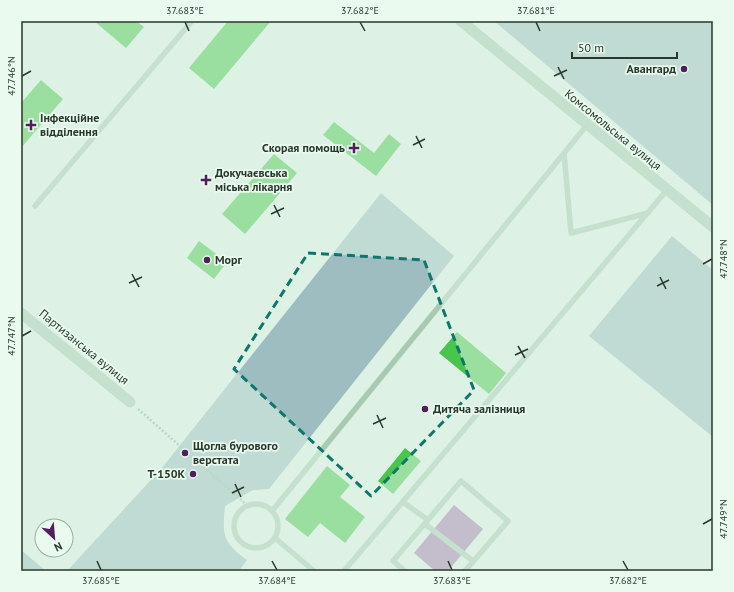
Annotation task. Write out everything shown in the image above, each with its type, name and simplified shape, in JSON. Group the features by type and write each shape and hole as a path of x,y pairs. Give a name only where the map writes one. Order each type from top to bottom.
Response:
{"street":[{"name":"Комсомольська вулиця","path":"461,21 713,227"},
{"name":"Партизанська вулиця","path":"21,312 130,402"}],"lane":[{"path":"34,206 192,21"},
{"path":"272,511 587,125"},
{"path":"564,153 571,233 648,213"},
{"path":"344,571 667,190"},
{"path":"405,571 393,561 427,524 460,481 508,521 465,571"},
{"path":"403,502 427,524 474,561"},
{"path":"261,504 272,511 278,524 275,538 263,548 255,549 248,547 236,537 233,522 236,515 248,505 261,504"},
{"path":"275,538 314,571"}],"path":[{"path":"130,402 248,505"}],"highlighted area":[{"path":"308,253 424,260 474,390 371,496 234,369"}],"shaded area":[{"path":"494,21 713,21 713,205"},
{"path":"381,193 454,256 269,489 253,490 225,506 224,532 226,538 233,548 247,560 239,571 67,571 161,469"},
{"path":"672,236 713,270 713,437 589,336"},
{"path":"454,505 483,529 448,571 435,571 414,553"},
{"path":"21,550 46,571 21,571"}],"building":[{"path":"94,21 136,21 144,27 126,48"},
{"path":"228,21 271,21 214,89 189,68"},
{"name":"Інфекційне відділення","path":"41,80 63,99 21,148 21,103"},
{"name":"Скорая помощь","path":"334,122 374,153 389,134 401,144 376,176 323,135"},
{"path":"274,154 297,173 245,234 222,214"},
{"name":"Морг","path":"199,241 227,262 214,279 187,258"},
{"path":"457,332 506,373 489,394 439,353"},
{"path":"405,448 421,461 393,494 378,481"},
{"path":"327,466 350,485 340,497 365,517 345,543 320,523 308,537 285,519"}],"place":[{"name":"Авангард","path":"684,69"},
{"name":"Інфекційне відділення","path":"31,125"},
{"name":"Скорая помощь","path":"354,148"},
{"name":"Докучаєвська міська лікарня","path":"206,180"},
{"name":"Морг","path":"207,260"},
{"name":"Дитяча залізниця","path":"425,409"},
{"name":"Щогла бурового верстата","path":"185,453"},
{"name":"Т-150К","path":"193,474"}]}
